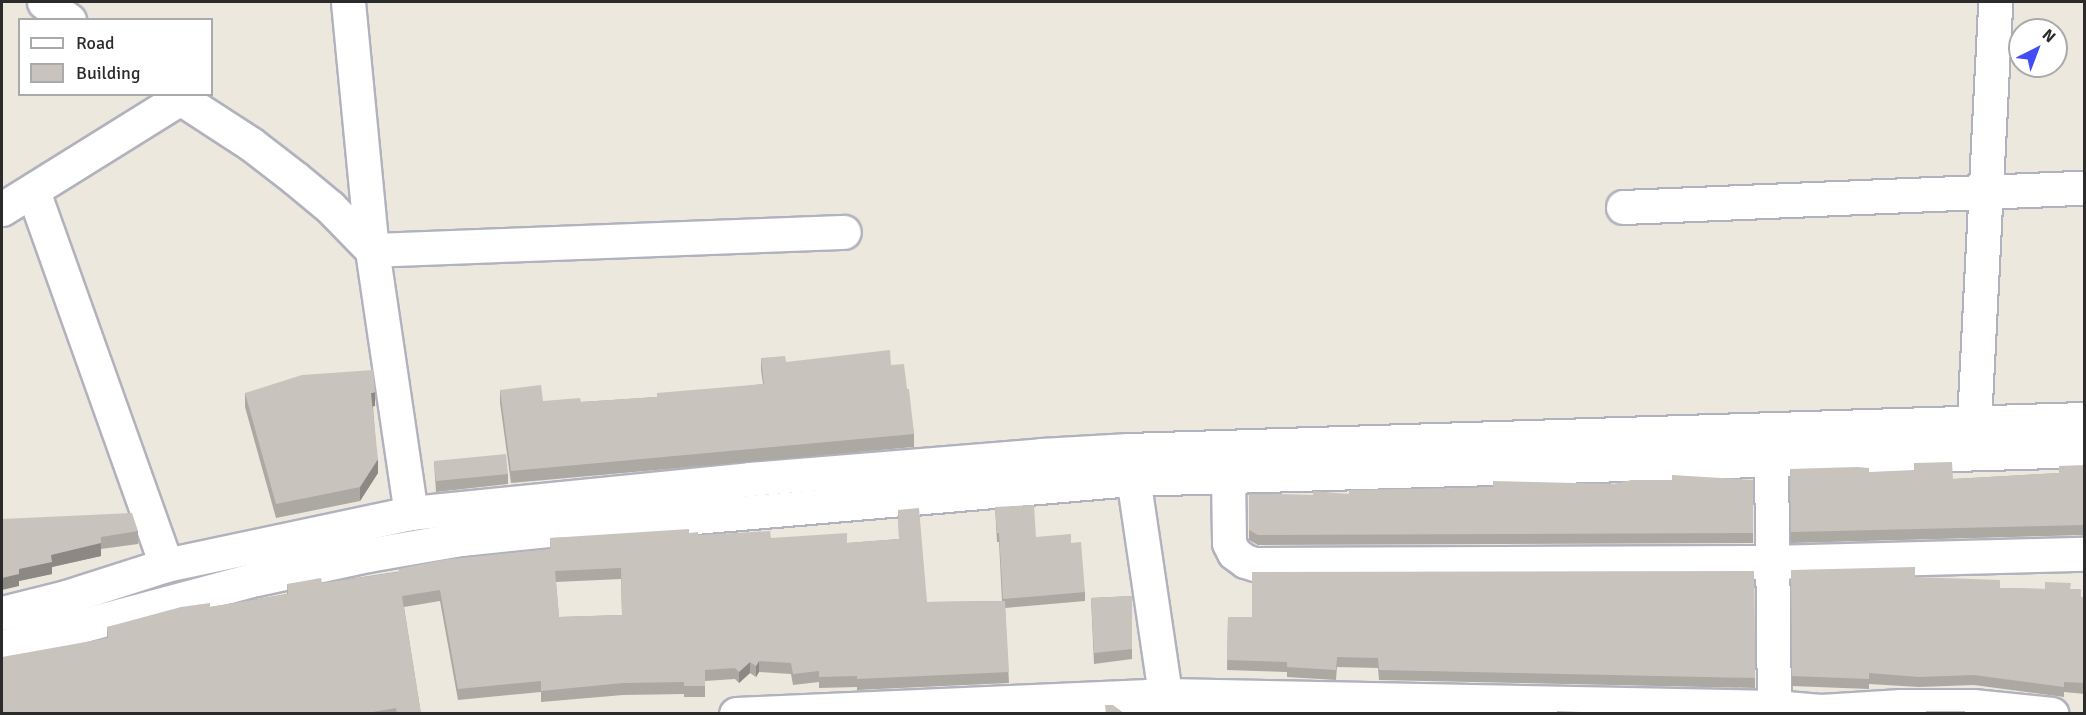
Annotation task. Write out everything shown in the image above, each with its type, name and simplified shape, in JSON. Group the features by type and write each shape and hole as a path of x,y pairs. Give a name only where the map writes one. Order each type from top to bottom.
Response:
{"street":[{"path":"44,2 66,18"},
{"path":"348,2 372,250 411,513"},
{"path":"1974,422 1995,2"},
{"path":"2,209 177,97 251,144 295,178 330,207 372,250 844,232"},
{"path":"1623,207 2085,188"},
{"path":"33,191 166,565"},
{"path":"2,647 256,579 368,555 461,539 1130,465 2085,418"},
{"path":"2,613 66,597 166,565 411,513 761,478 1041,455 1228,476 2085,450"},
{"path":"1771,461 1774,707"},
{"path":"1130,465 1166,704"},
{"path":"1228,476 1229,543 1234,553 1245,561 1255,564 1771,562 2085,554"},
{"path":"736,714 1166,704 1774,707 1821,712 1901,706 1973,706 2052,714"}],"building":[{"path":"890,350 891,365 904,364 914,434 511,471 500,390 541,385 543,401 580,398 581,402 657,397 657,393 764,384 761,358 785,356 786,362"},
{"path":"373,370 375,392 371,393 378,459 360,487 276,504 245,393 302,375"},
{"path":"506,454 508,474 436,481 434,461"},
{"path":"1952,462 1953,479 2059,473 2059,466 2085,465 2085,525 1791,532 1790,469 1857,467 1869,468 1869,472 1914,470 1914,463"},
{"path":"1672,475 1753,480 1753,533 1258,535 1249,530 1249,494 1313,495 1313,491 1349,494 1349,490 1493,487 1493,481 1615,484 1631,480 1672,480"},
{"path":"1034,505 1036,537 1071,534 1071,543 1081,542 1085,592 1003,599 995,507"},
{"path":"919,508 927,602 1005,601 1009,672 857,679 857,676 819,677 819,671 793,674 791,663 759,661 756,666 750,662 739,672 735,668 705,670 705,686 684,686 684,682 623,683 541,691 541,681 458,689 440,590 402,596 421,714 397,714 396,708 361,714 2,714 2,657 108,638 107,627 181,607 210,603 210,607 288,594 287,584 321,578 322,583 399,572 399,569 443,560 550,549 550,538 689,529 689,533 698,532 698,535 770,531 771,538 847,533 847,543 899,539 898,510","holes":["621,568 622,615 559,617 555,571"]},
{"path":"132,513 138,531 101,537 101,543 51,555 52,562 19,569 19,574 2,578 2,519"},
{"path":"1915,567 1915,577 2000,580 2000,588 2045,589 2045,582 2071,583 2070,589 2081,589 2081,597 2085,597 2085,683 2064,682 2064,687 1974,675 1919,677 1869,673 1869,679 1792,676 1791,570"},
{"path":"1754,571 1755,678 1379,670 1378,658 1337,657 1336,670 1287,667 1287,662 1227,660 1228,617 1252,617 1252,572"},
{"path":"1132,596 1132,649 1094,653 1091,598"},
{"path":"1105,705 1113,705 1125,714 1106,714"},
{"path":"1557,711 1581,712 1581,714 1557,714"},
{"path":"1926,711 1965,711 1965,714 1926,714"}]}
